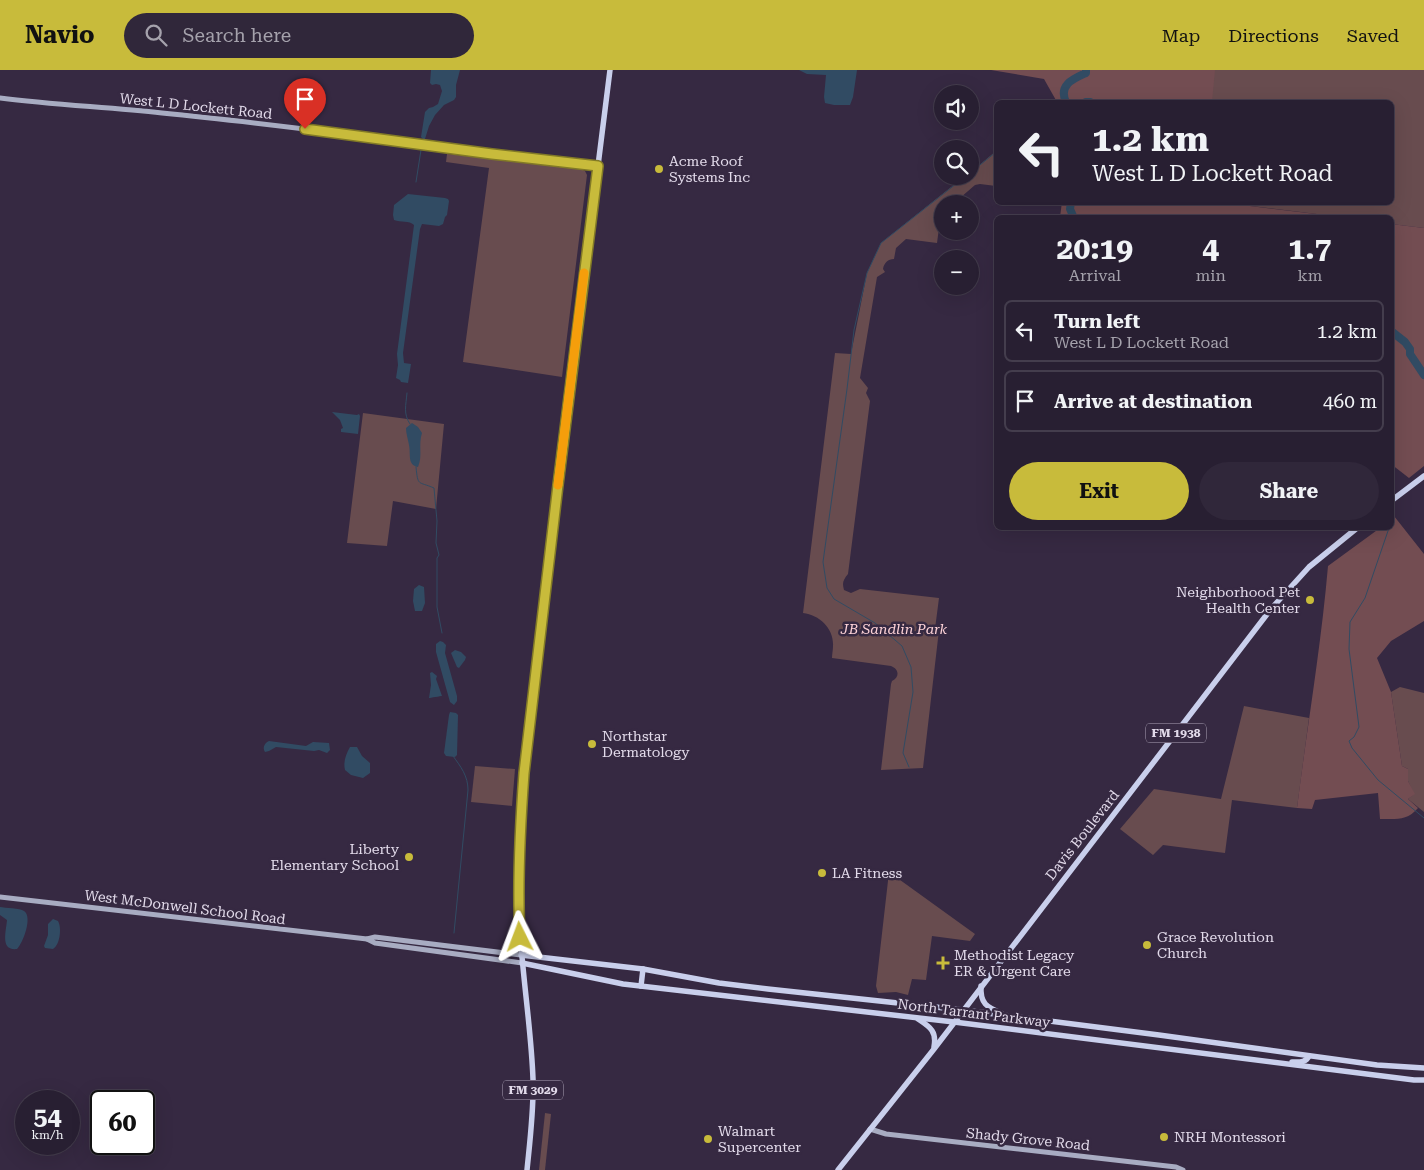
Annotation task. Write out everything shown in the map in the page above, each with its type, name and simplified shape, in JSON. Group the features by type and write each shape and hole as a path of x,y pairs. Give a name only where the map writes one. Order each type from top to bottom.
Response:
{"main road":[{"name":"FM 3029","path":"527,1170 533,1080 522,963 518,891 524,773 610,70"},
{"name":"West L D Lockett Road","path":"0,98 79,107 162,112 598,166"},
{"path":"1394,499 1424,476"},
{"name":"Davis Boulevard","path":"838,1170 934,1049 1271,609 1309,567 1355,530"},
{"name":"West McDonwell School Road","path":"0,897 367,939 376,937 522,954"},
{"name":"West McDonwell School Road","path":"367,939 374,943 522,963"},
{"name":"North Tarrant Parkway","path":"522,954 643,970 719,983 963,1010 1309,1056 1424,1068"},
{"name":"North Tarrant Parkway","path":"522,963 605,981 641,986 954,1022 1332,1071 1424,1080"},
{"path":"641,986 643,970"},
{"path":"981,986 982,1000 987,1007 1008,1016"},
{"path":"760,1000 761,988"},
{"path":"916,1018 930,1027 936,1037 934,1049"},
{"path":"1157,1048 1159,1035"},
{"path":"1265,1062 1283,1060 1300,1062 1308,1059 1309,1056"},
{"name":"Shady Grove Road","path":"870,1129 886,1134 1176,1167 1183,1170"}],"green space":[{"path":"1211,70 1424,70 1424,228 1394,224 1394,215 1325,215 1242,205 1394,205 1394,100 1057,100 1082,80"},
{"name":"JB Sandlin Park","path":"994,153 994,186 980,184 979,165"},
{"path":"447,154 585,171 587,175 562,377 463,362 489,168 446,162"},
{"name":"JB Sandlin Park","path":"954,185 975,185 963,195 941,195"},
{"name":"JB Sandlin Park","path":"934,201 934,240 937,240 937,243 906,239 896,248 894,259 885,263 883,269 885,272 877,277 860,378 868,388 866,393 870,401 848,574 843,582 843,588 851,593 860,589 939,598 935,629 939,630 923,768 881,770 891,684 898,673 891,666 832,658 833,640 825,624 809,614 803,613 835,353 851,354 867,273 881,243"},
{"path":"363,413 444,424 436,509 393,501 387,546 347,543"},
{"path":"1400,687 1424,693 1424,812 1408,799 1414,794 1408,781 1408,769 1402,766 1391,692"},
{"path":"1244,706 1309,718 1297,808 1232,800 1225,853 1163,845 1153,855 1120,829 1154,789 1221,799"},
{"path":"475,766 515,769 512,806 471,802"},
{"path":"889,872 975,934 970,941 932,936 926,980 912,979 908,995 896,992 878,993 876,986"},
{"path":"545,1113 551,1114 545,1170 539,1170"}],"shaded area":[{"path":"991,70 1215,70 1212,100 1056,100 1044,79"},
{"path":"1062,205 1249,205 1324,215 1060,215"},
{"path":"1394,224 1424,228 1424,466 1409,478 1394,466"},
{"path":"1394,516 1424,554 1424,621 1391,641 1377,658 1391,692 1402,766 1408,769 1408,781 1415,794 1408,799 1418,808 1405,817 1380,819 1378,793 1315,800 1312,809 1297,808 1318,657 1328,566 1377,530 1394,530"}],"water":[{"path":"431,70 460,70 456,85 456,97 444,105 435,115 425,139 423,139 421,137 425,112 438,104 442,91 440,85 432,85 430,83"},
{"path":"799,70 857,70 850,105 825,103 826,75 807,74"},
{"path":"408,194 445,198 449,201 447,215 443,224 439,226 422,224 420,229 403,353 404,363 411,364 408,383 401,382 396,378 397,354 414,225 394,220 393,215 394,205"},
{"path":"332,412 359,414 358,434 341,432 343,428 340,420"},
{"path":"412,423 422,433 418,467 411,462 406,432 406,428"},
{"path":"419,585 424,587 425,603 422,611 415,611 413,601 414,589"},
{"path":"440,641 446,645 445,653 457,696 457,701 454,705 450,702 436,652 436,644"},
{"path":"455,650 461,652 466,657 459,668 451,653"},
{"path":"432,672 437,676 436,679 442,696 429,698 430,673"},
{"path":"450,712 458,715 457,755 455,757 446,756 444,753"},
{"path":"269,741 306,746 313,742 329,743 330,750 327,753 319,750 276,747 265,752 264,745"},
{"path":"350,747 357,747 362,756 370,763 370,773 363,778 351,775 345,770 345,758"},
{"path":"0,907 19,909 27,914 26,930 17,949 12,949 6,944 7,920 0,915"},
{"path":"53,919 58,921 59,924 59,940 53,949 45,948 48,924"}],"waterway":[{"path":"1065,100 1065,87 1072,80 1086,73 1086,70"},
{"path":"416,182 421,150"},
{"path":"979,166 994,154"},
{"path":"909,767 903,753 913,692 911,667 902,646 875,623 834,599 827,588 823,562 854,330 867,273 881,243 955,185"},
{"path":"1071,205 1073,215"},
{"path":"1394,333 1405,342 1410,349 1410,354 1424,375"},
{"path":"407,393 406,413 410,424"},
{"path":"416,467 418,481 434,488 437,521 436,543 439,555 437,558 437,607 442,633"},
{"path":"1388,530 1365,598 1350,622 1349,649 1359,727 1354,737 1349,741 1352,748 1378,780 1424,818"},
{"path":"453,756 461,768 468,785 454,933"}],"slow traffic":[{"path":"558,485 584,273"}],"place":[{"name":"Acme Roof Systems Inc","path":"659,169"},
{"name":"Neighborhood Pet Health Center","path":"1310,600"},
{"name":"Northstar Dermatology","path":"592,744"},
{"name":"Liberty Elementary School","path":"409,857"},
{"name":"LA Fitness","path":"822,873"},
{"name":"Grace Revolution Church","path":"1147,945"},
{"name":"Methodist Legacy ER & Urgent Care","path":"943,963"},
{"name":"NRH Montessori","path":"1164,1137"},
{"name":"Walmart Supercenter","path":"708,1139"}],"route":[{"path":"305,129 598,166 524,773 518,891 520,937"}]}
